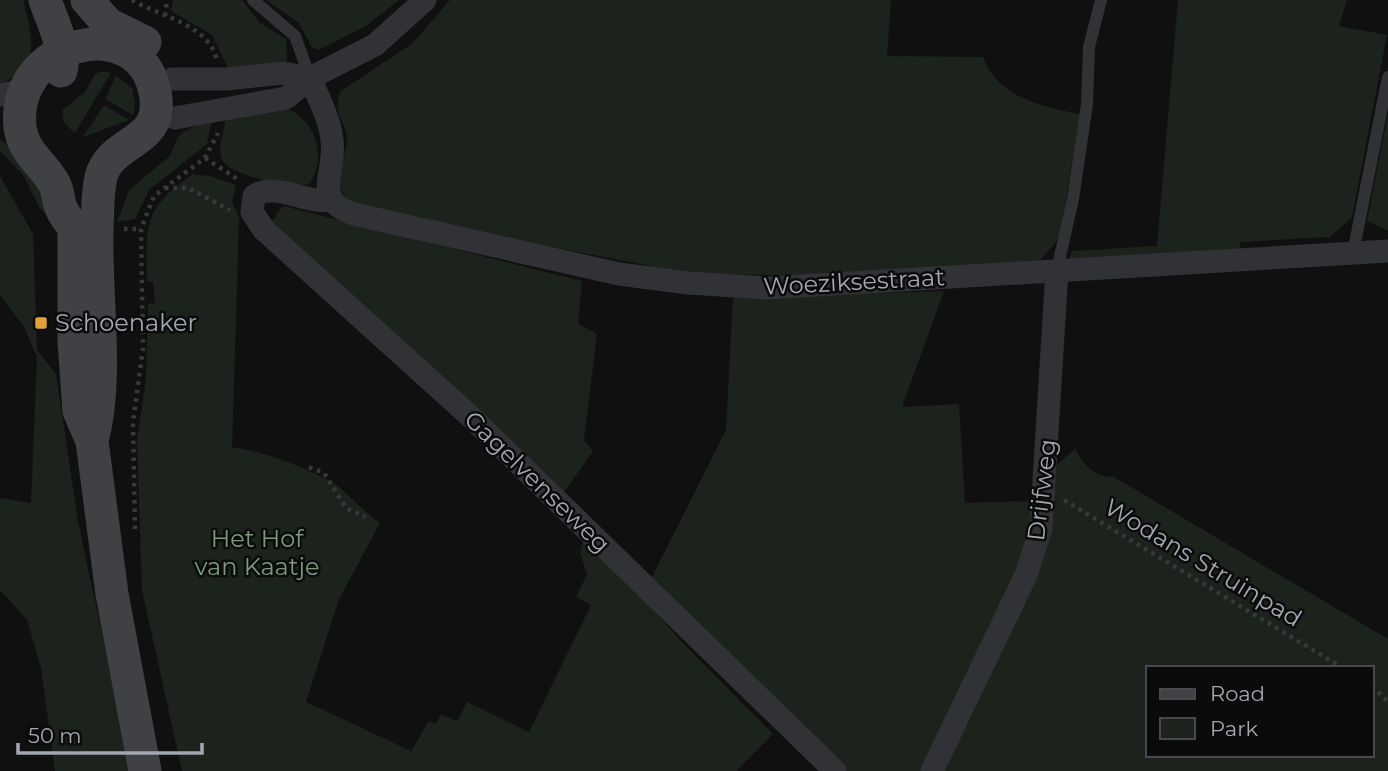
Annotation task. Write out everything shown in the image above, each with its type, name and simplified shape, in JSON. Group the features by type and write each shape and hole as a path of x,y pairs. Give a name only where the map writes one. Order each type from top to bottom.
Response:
{"main road":[{"path":"21,128 42,103 61,71 37,19 43,0"},
{"path":"74,0 97,45"},
{"path":"88,0 108,24 146,42 163,60 153,121 136,142 85,173 61,207 85,228 100,411 92,441 111,594 145,771"},
{"path":"97,45 112,46 132,56 162,78 177,104 175,118 164,144 137,166 85,173 30,155 21,128 20,108 12,92 54,55 80,46 97,45"},
{"path":"85,173 111,206 85,228"}],"street":[{"path":"175,118 286,98 310,78 360,55 397,28 425,0"},
{"path":"162,78 218,79 283,73 310,78"},
{"path":"310,78 332,136 328,181 332,200"},
{"path":"255,220 252,203 259,193"},
{"name":"Woeziksestraat","path":"259,193 284,194 321,203 332,200 354,214 619,274 688,283 767,288 832,287 1057,270 1388,251"},
{"name":"Gagelvenseweg","path":"255,220 351,311 472,418 835,771"},
{"name":"Drijfweg","path":"932,771 1032,561 1041,529 1046,489 1057,270"}],"lane":[{"path":"253,0 295,36 310,78"},
{"path":"1057,270 1073,199 1087,104 1089,47 1101,0"},
{"path":"1353,253 1388,77"}],"path":[{"path":"132,0 191,29 210,44 215,55 218,79"},
{"path":"165,16 167,0"},
{"path":"135,540 132,422 143,348 140,245 144,216 160,189 205,158 259,193"},
{"path":"160,189 188,188 255,220"},
{"path":"309,467 324,473 346,508 365,517"},
{"name":"Wodans Struinpad","path":"1046,489 1340,666"},
{"path":"1374,688 1388,702"}],"green space":[{"path":"0,0 23,0 31,49 23,68 14,77 0,84"},
{"path":"173,0 242,0 260,23 286,39 287,61 228,68 212,35 171,11"},
{"path":"266,0 399,0 366,26 319,50 312,47 299,23"},
{"path":"450,0 891,0 887,56 983,57 999,82 1011,91 1037,104 1080,114 1060,237 1038,263 809,276 712,274 666,269 552,247 359,205 345,196 339,181 347,143 338,107 341,91 413,43"},
{"path":"1178,0 1347,0 1339,26 1387,35 1352,217 1330,237 1240,242 1240,249 1069,259 1072,251 1157,246"},
{"path":"102,71 111,73 75,133 64,123 62,110 85,92 95,74"},
{"path":"116,76 132,88 135,103 133,115 105,99"},
{"path":"104,105 129,120 83,137"},
{"path":"288,109 306,122 316,141 318,162 310,183 292,185 265,180 238,172 223,161 221,146 225,119"},
{"path":"1388,113 1388,231 1367,221"},
{"path":"212,120 207,144 149,190 135,219 117,222 129,190 169,157 178,137 186,130"},
{"path":"0,140 19,154 26,164 51,219 39,207 24,176 0,151"},
{"name":"Het Hof van Kaatje","path":"193,174 210,176 236,185 232,202 239,217 232,448 271,456 330,481 380,523 339,599 306,702 411,751 429,721 436,724 441,714 457,721 467,702 529,732 591,605 576,597 587,575 580,552 583,541 612,563 679,639 773,734 736,771 182,771 142,590 137,440 146,379 148,304 155,303 153,282 147,281 148,231 156,208"},
{"path":"0,176 33,234 37,350 56,374 78,521 131,771 55,771 41,668 27,620 0,590 0,498 31,503 37,357 24,327 0,295"},
{"path":"283,206 582,281 578,324 597,334 584,440 593,451 564,492 270,224"},
{"path":"944,291 902,407 959,404 965,503 1038,501 1028,551 927,771 847,771 652,577 726,430 733,297"},
{"path":"1075,449 1086,466 1095,472 1114,477 1388,639 1388,771 939,771 1021,599 1053,468"}],"place":[{"name":"Schoenaker","path":"41,323"}]}
